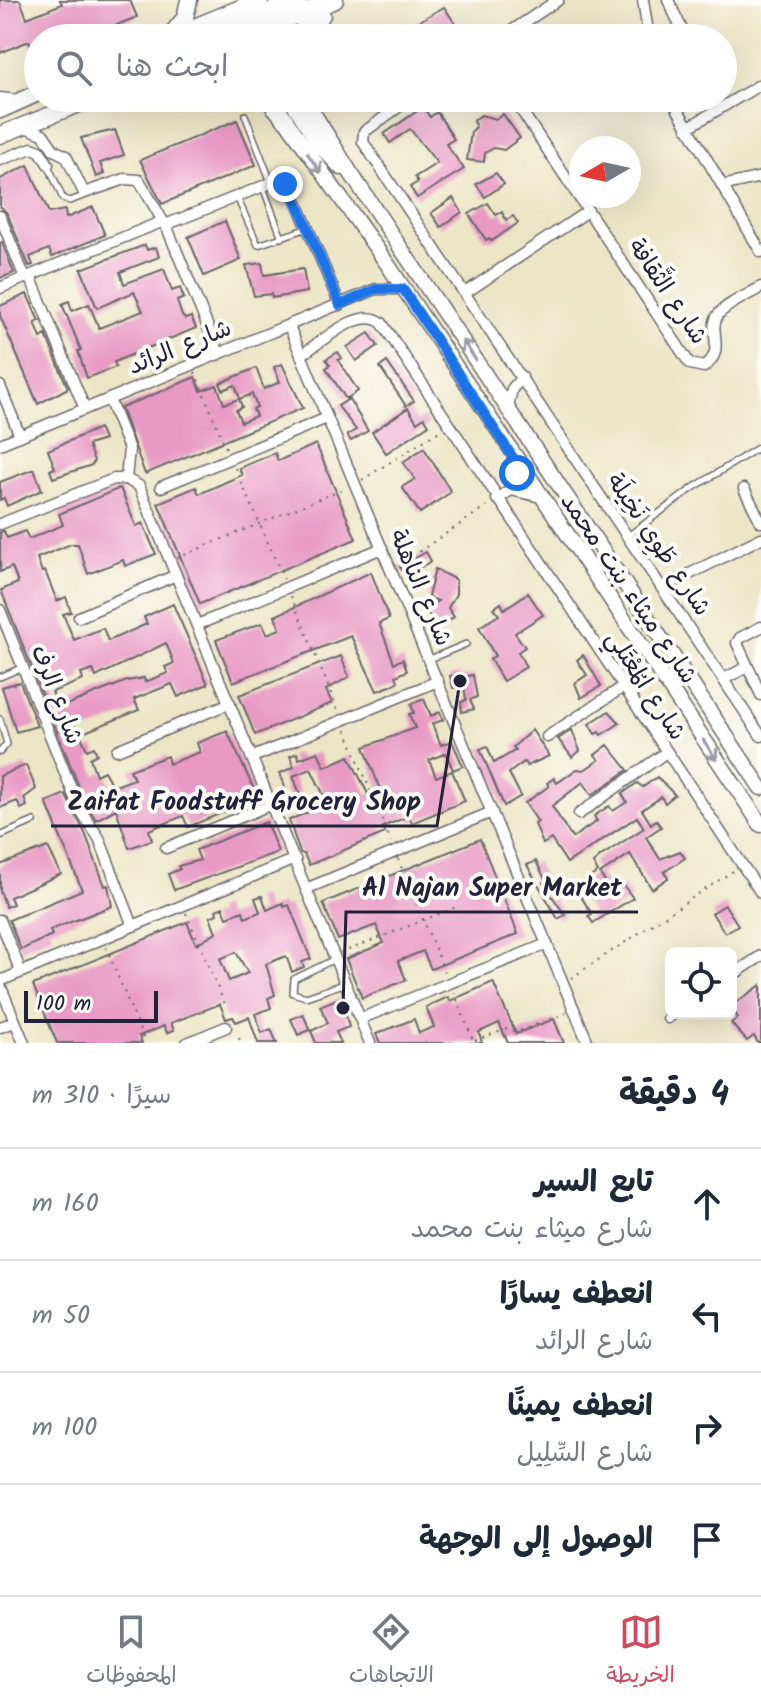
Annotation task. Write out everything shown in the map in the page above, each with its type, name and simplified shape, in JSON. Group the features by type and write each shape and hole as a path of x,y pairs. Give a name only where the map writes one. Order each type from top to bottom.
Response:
{"main road":[{"path":"180,24 185,18 189,0"},
{"path":"245,20 298,0"},
{"path":"245,20 335,0"},
{"path":"305,24 342,0"},
{"path":"0,110 24,98"},
{"path":"0,135 57,112"},
{"path":"280,112 285,119"},
{"path":"299,112 327,154 352,175"},
{"name":"شارع ميثاء بنت محمد","path":"314,112 352,175 761,788"},
{"name":"شارع ميثاء بنت محمد","path":"285,119 388,265 516,462 761,825"}],"street":[{"path":"522,24 558,0"},
{"path":"643,0 647,24"},
{"path":"668,0 679,24"},
{"path":"737,98 761,84"},
{"path":"0,98 20,100"},
{"name":"شارع طَوِي نَخِيلَة","path":"390,112 370,126 362,139 519,380 628,536 761,736"},
{"name":"شارع الثَّقافة","path":"522,112 693,366 704,367 712,359 717,342 715,320 722,311 761,287"},
{"path":"678,112 761,252"},
{"path":"687,128 714,112"},
{"path":"47,138 52,114"},
{"path":"19,127 34,129 47,138 54,150 66,156 79,189 91,192 136,178 163,224 219,354"},
{"path":"0,160 32,148 40,151 48,164"},
{"path":"722,186 761,177"},
{"path":"0,288 267,184 290,188 340,305"},
{"path":"465,293 588,211"},
{"path":"0,216 85,409"},
{"path":"376,289 388,265"},
{"name":"شارع الرائد","path":"0,444 376,289 403,289"},
{"name":"شارع المُعْتَلي","path":"301,355 360,318 378,319 761,893"},
{"name":"شارع الناهلة","path":"289,326 588,1043"},
{"path":"489,380 519,380 508,408"},
{"path":"0,386 20,436"},
{"path":"109,399 129,449 126,479"},
{"path":"161,487 327,418"},
{"path":"511,490 516,462"},
{"path":"0,524 114,479 126,479 141,491 371,1042"},
{"path":"744,489 761,522"},
{"path":"497,499 511,490 541,497"},
{"path":"662,588 761,538"},
{"path":"197,625 382,548"},
{"path":"79,617 176,575"},
{"name":"شارع الرف","path":"0,610 79,808 99,838 133,926"},
{"path":"761,627 740,638 737,643 761,695"},
{"path":"726,682 748,669"},
{"path":"253,757 438,681"},
{"path":"547,737 623,687"},
{"path":"117,750 230,703"},
{"path":"579,814 665,753"},
{"path":"166,848 272,804"},
{"path":"308,888 492,812"},
{"path":"24,1043 0,983 295,859"},
{"path":"0,920 21,972"},
{"path":"362,1018 547,944"},
{"path":"737,972 760,958"},
{"path":"0,1027 15,1022"},
{"path":"187,1043 226,1027"}],"lane":[{"path":"245,115 282,238"},
{"path":"54,150 48,156 48,164 63,199 75,200 91,192"},
{"path":"237,196 255,242 264,245 308,228"},
{"path":"628,536 693,488 761,446"},
{"path":"429,659 466,644"},
{"path":"0,677 24,667"},
{"path":"0,719 7,744 0,752"},
{"path":"0,836 34,821"},
{"path":"336,956 297,976 291,988 301,997 347,983"}],"path":[{"path":"192,365 474,1042 503,1030 517,1032 574,1010"},
{"path":"170,561 355,484 448,425"},
{"path":"391,570 497,499"},
{"path":"563,983 742,865"},
{"path":"183,905 226,1007"},
{"path":"336,956 459,906"},
{"path":"103,938 145,1043"},
{"path":"239,1038 241,1043"}],"building":[{"path":"0,0 20,0 27,18 62,4 60,0 130,0 137,17 119,24 24,24 24,43 0,53"},
{"path":"444,7 456,24 414,24"},
{"path":"416,112 426,112 430,117 437,112 454,139 446,144 464,169 417,198 410,187 418,182 415,177 437,163 410,129 390,143 384,134"},
{"path":"503,114 520,138 504,150 494,148 485,153 484,162 467,160 471,132 476,127 473,121 481,115 496,119"},
{"path":"237,120 256,165 162,204 140,160"},
{"path":"115,130 124,155 100,163 104,174 96,177 81,138"},
{"path":"28,165 49,213 65,210 66,218 93,207 105,235 52,257 49,249 30,257 33,265 29,266 7,213 0,206 0,179"},
{"path":"496,173 504,184 485,197 476,184"},
{"path":"453,198 462,212 441,227 431,213"},
{"path":"488,203 496,215 502,212 506,220 513,216 518,223 492,241 489,238 486,240 469,214"},
{"path":"225,221 241,260 204,276 188,237"},
{"path":"0,243 14,273 0,278"},
{"path":"145,245 147,250 156,247 159,257 120,272 124,284 164,269 172,291 180,288 184,298 177,301 182,316 185,319 191,317 196,328 114,362 116,367 87,378 78,351 81,350 62,304 69,301 72,311 89,304 99,328 143,311 134,292 97,308 81,269"},
{"path":"262,263 264,275 303,269 307,292 272,298 271,294 254,296 246,265"},
{"path":"27,294 39,321 35,323 41,338 46,335 68,388 38,404 0,316 0,306"},
{"path":"369,333 378,346 356,361 347,347"},
{"path":"338,352 342,358 338,360 358,391 346,399 326,368 330,365 326,359"},
{"path":"387,362 414,401 406,406 380,367"},
{"path":"282,364 303,408 145,474 121,408 195,377 201,391 217,385 224,404 239,399 242,407 236,410 241,422 256,416 253,409 257,407 252,394 240,399 235,385 223,390 220,383 256,368 264,389 280,382 274,367"},
{"path":"349,399 368,431 351,441 347,435 356,430 338,406"},
{"path":"408,408 417,422 424,417 429,425 386,453 372,432"},
{"path":"99,428 104,440 88,445 94,461 92,465 53,478 50,470 55,468 48,450"},
{"path":"316,444 356,539 200,604 158,503 196,487 199,494 242,475 239,468 275,453 278,461"},
{"path":"424,448 451,492 420,513 402,487 415,479 403,462"},
{"path":"34,469 42,490 7,506 4,498 0,500 0,482"},
{"path":"120,488 136,526 143,523 156,554 125,566 123,560 88,574 78,544 37,558 57,601 66,597 71,612 63,614 74,640 103,628 108,641 147,624 144,617 173,604 208,684 178,697 172,684 134,699 139,710 80,734 87,750 94,747 97,754 90,758 96,775 104,771 113,787 134,779 130,770 167,756 169,764 200,752 197,743 227,731 258,798 188,827 183,816 149,830 152,840 129,848 116,809 96,820 85,802 1,590 18,583 12,567 0,572 0,532 4,531 7,538 25,531 29,539 63,525 59,514","holes":["166,643 174,663 165,667 168,673 145,682 144,678 127,681 59,708 52,692 83,680 81,674 93,670 96,677"]},
{"path":"426,552 431,561 406,576 400,567"},
{"path":"435,569 456,580 456,594 448,608 454,617 438,628 425,609 438,601 428,597"},
{"path":"371,572 389,619 379,623 394,663 403,659 407,671 396,676 398,681 393,685 377,691 351,636 233,682 216,640 262,623 267,634 280,629 275,616"},
{"path":"528,593 543,615 515,633 525,647 518,652 526,667 503,681 490,659 495,656 479,627 499,615 494,608 501,603 504,609"},
{"path":"583,655 601,686 581,698 575,683 587,675 577,660"},
{"path":"341,656 349,677 326,690 332,703 255,735 239,695"},
{"path":"460,674 461,677 473,675 477,697 470,700 474,709 462,712 461,702 466,700 464,685 453,688 450,676"},
{"path":"20,682 37,726 16,732 2,687"},
{"path":"424,699 431,716 440,712 443,720 432,724 441,745 452,741 463,766 453,770 446,753 429,760 436,777 452,771 465,801 412,823 409,816 382,827 385,833 309,865 304,854 300,853 289,820 328,804 311,769 293,776 300,794 289,799 280,773 294,767 290,756 297,753 299,759 318,752 325,767 349,756 368,794 380,789 364,747 415,728 409,714 414,713 411,704"},
{"path":"609,711 620,723 601,735 599,732 595,734 589,724"},
{"path":"532,730 549,756 527,766 524,762 509,773 521,796 504,806 480,749 487,746 494,763 516,750 513,747"},
{"path":"572,730 580,751 572,757 558,739"},
{"path":"608,745 628,770 592,795 583,782 552,806 572,838 597,821 594,816 609,806 613,811 627,802 622,794 637,783 643,787 657,777 675,795 665,803 661,797 642,810 651,824 656,820 661,827 646,837 660,859 680,851 685,858 664,872 668,878 652,889 630,854 600,874 612,893 623,885 633,898 593,923 588,916 592,914 575,887 598,872 593,863 601,856 644,828 637,817 567,863 551,839 543,844 535,824 538,822 525,803 549,786 547,783 554,778 557,783 577,769 584,770 599,760 595,755"},
{"path":"26,765 36,789 24,798 27,806 21,809 17,801 0,808 0,776"},
{"path":"65,794 85,833 105,886 108,885 112,906 50,930 52,935 21,950 9,920 82,890 46,802"},
{"path":"266,822 278,852 174,890 168,874 180,869 178,866 200,860 196,850"},
{"path":"480,839 518,934 431,969 423,951 398,961 406,980 362,998 346,959 384,943 376,925 338,940 323,903"},
{"path":"48,847 61,874 10,897 13,904 6,907 0,891 0,865"},
{"path":"536,861 546,881 543,883 565,915 558,919 527,865"},
{"path":"262,896 267,910 283,903 284,907 289,905 311,959 302,962 304,967 292,972 286,956 266,964 275,995 268,998 271,1008 255,1014 262,1033 271,1029 277,1043 258,1043 249,1017 236,1022 233,1017 226,1019 220,1004 171,1023 174,1030 167,1033 164,1026 139,1036 142,1043 57,1043 33,985 187,922 196,944 216,932 210,917 217,914 216,910 223,907 227,917 243,911 245,918 260,912 255,898","holes":["236,952 248,973 229,981 220,959"]},
{"path":"725,905 738,925 725,933 712,913"},
{"path":"493,982 516,1034 554,1019 564,1043 508,1043 499,1023 479,1032 482,1043 380,1043 376,1034 414,1019 419,1033 434,1027 426,1007 448,997 450,1001"},
{"path":"761,985 761,1043 754,1036 747,1041 731,1023 738,1018 737,1002"},
{"path":"341,997 349,1027 336,1032 341,1043 316,1043 311,1031 328,1023 320,1006"},
{"path":"303,1014 310,1030 298,1035 291,1019"}],"place":[{"name":"Zaifat Foodstuff Grocery Shop","path":"460,681"},
{"name":"Al Najan Super Market","path":"343,1008"}],"route":[{"path":"285,184 293,193 340,305 376,289 403,289 516,462 517,473"}]}
